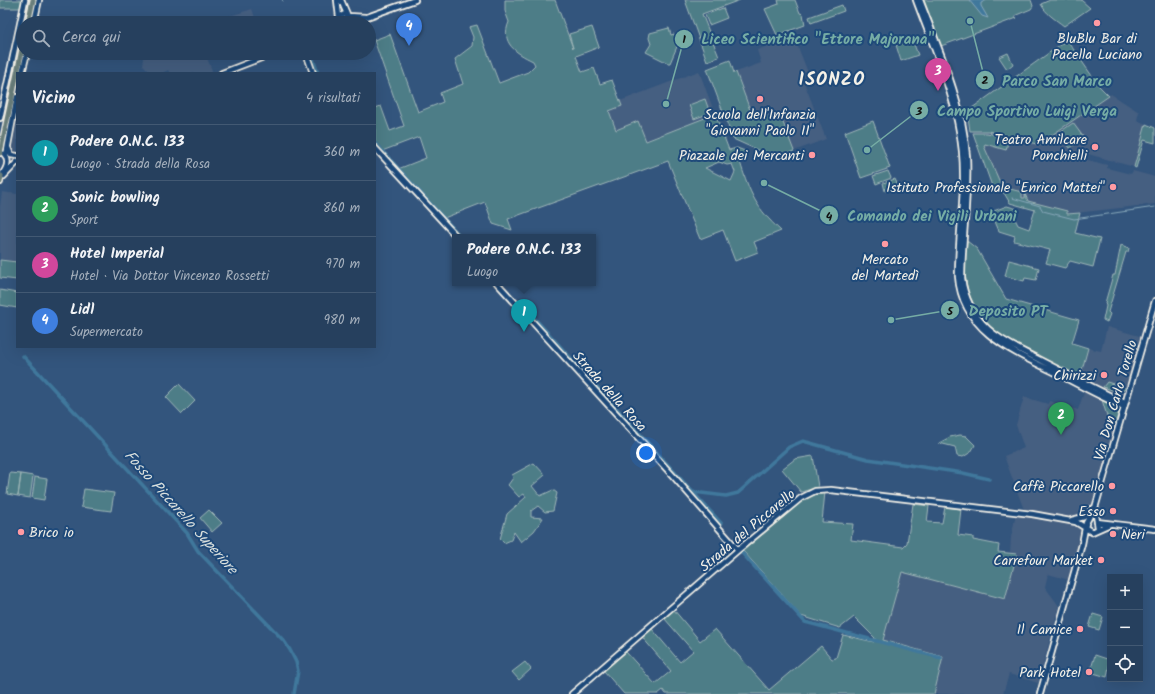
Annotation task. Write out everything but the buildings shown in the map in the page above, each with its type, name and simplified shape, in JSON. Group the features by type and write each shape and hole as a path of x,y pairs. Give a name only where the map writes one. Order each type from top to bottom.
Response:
{"main road":[{"path":"30,16 33,0"},
{"path":"17,72 20,60"},
{"path":"0,153 16,78"},
{"path":"0,182 1,176"}],"street":[{"path":"22,16 25,0"},
{"path":"36,16 39,0"},
{"path":"337,0 339,16"},
{"path":"341,0 348,15"},
{"path":"342,16 343,14 371,16 415,0"},
{"path":"916,0 950,92 965,140 967,167 962,278 964,288 972,308 984,325 1003,340 1125,405"},
{"path":"920,0 951,85 957,112"},
{"path":"0,118 16,42"},
{"path":"22,72 25,60"},
{"path":"225,72 256,60"},
{"path":"308,60 313,72"},
{"path":"1,176 6,167 7,146 16,102"},
{"path":"7,146 9,154 16,157"},
{"path":"376,149 454,234"},
{"path":"0,153 11,159 16,157"},
{"path":"6,167 16,162"},
{"path":"0,182 16,163"},
{"name":"Strada della Rosa","path":"501,286 675,478 738,550"},
{"name":"Via Don Carlo Torello","path":"1097,521 1095,512 1096,505 1155,301"},
{"path":"1117,401 1129,392"},
{"path":"1117,401 1122,416"},
{"name":"Strada del Piccarello","path":"572,694 738,550 803,497 812,492 823,489 963,505 1070,521 1088,520"},
{"path":"1084,538 1081,528 1076,521 1086,515 1096,505"},
{"path":"1096,505 1098,515 1108,523"},
{"name":"Via Don Carlo Torello","path":"1088,520 1096,505"},
{"path":"1040,694 1088,520 1092,519 1108,523 1155,529"},
{"name":"Strada del Piccarello","path":"1076,521 1085,527"},
{"path":"1097,521 1098,528"},
{"path":"1082,544 1092,532 1098,528 1114,523"},
{"path":"1085,527 1092,532"}],"shaded area":[{"path":"969,0 987,0 981,3 981,6 988,18 982,16"},
{"path":"252,9 254,16 230,16"},
{"path":"794,37 809,75 802,77 826,139 794,151 782,120 750,110 736,72 761,63 757,50"},
{"path":"144,60 208,60 213,72 169,72 168,70 164,72 150,72 143,65"},
{"path":"699,71 715,114 645,141 616,130 609,111 621,106 620,101"},
{"path":"1111,94 1139,112 1137,120 1146,124 1134,167 1081,152 1080,158 1107,165 1107,168 1131,174 1133,171 1155,177 1155,204 1067,214 993,189 969,123 1040,145 1043,141"},
{"path":"16,120 16,153 13,153 10,150 10,142"},
{"path":"2,192 16,194 16,262 0,260 0,206"},
{"path":"1107,327 1143,337 1073,581 1048,574 1045,587 1059,606 1038,683 1009,674 1003,694 934,694 943,657 883,640 902,572 1017,555 1010,554 1011,537 1016,514 1026,515 1004,456 1024,448 1016,425 1024,397 1048,404 1049,401 1078,410 1088,381 1080,377 1088,348 1101,351"}],"green space":[{"path":"0,0 22,0 21,8 0,8"},
{"path":"505,0 555,0 573,48 569,34 592,27 599,47 576,56 582,72 594,68 600,84 612,80 622,106 609,111 616,130 638,121 646,141 715,114 729,150 737,148 745,151 740,162 751,192 765,215 781,231 754,242 758,252 735,261 723,230 700,239 668,161 508,219 512,230 493,224 485,202 444,218 398,169 426,158 419,137 382,151 376,144 376,108 381,106 390,131 404,126 376,46 376,39 390,34 418,112 443,102 440,93 463,84 455,59 472,46 473,37 469,27 477,25 499,83 528,72 535,65 533,61 516,51 511,46 507,36 509,22 505,11","holes":["719,162 727,165 732,164 735,172 731,181 705,168"]},
{"path":"685,0 740,0 702,14 719,57 707,61"},
{"path":"778,0 795,0 800,13 803,14 805,25 777,35 765,9 779,4"},
{"path":"924,0 1031,0 1033,6 1031,9 1014,16 1017,18 941,46"},
{"path":"1050,0 1081,0 1090,8 1064,26 1048,14 1043,8 1041,4"},
{"path":"842,5 844,11 811,23 809,17"},
{"path":"723,8 727,18 709,25 705,15"},
{"path":"669,28 671,35 674,34 679,42 670,63 668,63 646,52 651,44 649,38 650,33"},
{"path":"912,39 918,55 901,61 896,45"},
{"path":"1067,40 1099,86 1109,96 1043,141 1040,145 988,131 970,131 968,117 972,108"},
{"path":"1008,53 1013,64 1007,69 999,57"},
{"path":"730,60 750,110 782,120 794,151 775,158 733,139 707,69"},
{"path":"705,99 710,113 694,119 689,105"},
{"path":"873,121 890,168 861,178 845,132"},
{"path":"1073,123 1084,138 1070,148 1065,141 1063,143 1057,134"},
{"path":"1146,124 1155,128 1155,143 1144,140 1136,168 1134,167"},
{"path":"973,133 987,133 1009,138 1006,150 985,144 984,146 1002,187 1022,192 1022,198 1025,198 1025,194 1028,201 1067,211 1067,214 1080,213 1075,233 1100,239 1093,267 1070,261 1065,268 1046,263 1050,250 1014,241 1015,236 999,231 991,212 1007,206 1018,209 1015,219 1018,225 1029,229 1035,210 1010,203 1004,193 993,189"},
{"path":"888,171 891,178 876,184 873,176"},
{"path":"895,179 898,186 885,191 883,183"},
{"path":"967,241 977,249 1006,299 1079,320 1072,343 1088,348 1080,377 1024,350 1006,339 991,326 978,311 969,293 965,272"},
{"path":"1121,245 1129,248 1128,252 1126,252 1108,312 1110,314 1107,322 1103,320 1106,306 1105,303 1113,275 1115,275"},
{"path":"0,260 16,262 16,280 0,278"},
{"path":"1009,260 1039,268 1036,280 1025,278 1024,281 1005,276"},
{"path":"0,290 16,293 16,308 0,305"},
{"path":"1107,382 1126,388 1121,393 1103,387"},
{"path":"179,384 195,401 182,414 166,397"},
{"path":"1101,397 1116,404 1119,411 1115,424 1109,422"},
{"path":"960,435 966,436 975,445 971,452 963,457 957,456 955,447 939,443 950,437"},
{"path":"813,456 818,487 801,492 782,469 795,459"},
{"path":"534,463 545,475 532,486 540,496 553,490 557,493 553,511 545,512 538,506 531,511 531,517 543,518 534,531 521,542 514,532 511,540 504,543 500,539 507,514 526,497 524,494 519,497 508,485 513,478 512,475"},
{"path":"10,473 21,474 18,496 7,494"},
{"path":"21,474 33,476 30,498 18,496"},
{"path":"35,477 47,479 44,500 32,498"},
{"path":"84,489 114,493 111,511 81,507"},
{"path":"825,492 822,522 853,524 851,540 903,547 907,543 913,504 929,506 927,522 942,523 945,507 961,509 958,535 973,537 973,540 999,545 998,552 1017,554 1005,599 902,572 883,640 943,657 934,694 666,694 663,690 658,694 624,694 604,671 626,652 655,684 671,671 642,637 652,629 680,662 693,651 664,618 674,610 700,641 715,629 769,690 821,646 832,659 836,658 843,635 874,642 875,638 854,617 840,628 801,616 743,551 807,497"},
{"path":"209,510 222,523 212,532 200,518"},
{"path":"1093,614 1103,617 1099,630 1089,627"},
{"path":"1095,655 1107,659 1107,677 1090,672"},
{"path":"525,662 531,669 519,680 512,672"}],"waterway":[{"path":"313,60 318,72"},
{"path":"376,144 458,234"},
{"path":"1012,198 1040,206 1043,211 1074,219 1155,207"},
{"path":"527,310 721,523"},
{"name":"Fosso Piccarello Superiore","path":"23,356 187,533 198,551 284,641 296,662 298,671 294,694"},
{"path":"693,492 726,496 738,493 789,447 803,441 868,459 963,473 989,479"},
{"path":"742,553 805,622 941,658"}],"place":[{"name":"Parco San Marco","path":"970,21"},
{"name":"BluBlu Bar di Pacella Luciano","path":"1097,23"},
{"name":"Lidl","path":"409,46"},
{"name":"Hotel Imperial","path":"938,91"},
{"name":"Scuola dell'Infanzia \"Giovanni Paolo II\"","path":"760,99"},
{"name":"Liceo Scientifico \"Ettore Majorana\"","path":"666,104"},
{"name":"Teatro Amilcare Ponchielli","path":"1095,147"},
{"name":"Campo Sportivo Luigi Verga","path":"867,150"},
{"name":"Piazzale dei Mercanti","path":"812,155"},
{"name":"Comando dei Vigili Urbani","path":"764,183"},
{"name":"Istituto Professionale \"Enrico Mattei\"","path":"1113,187"},
{"name":"Mercato del Martedì","path":"885,244"},
{"name":"Deposito PT","path":"891,320"},
{"name":"Podere O.N.C. 133","path":"524,332"},
{"name":"Chirizzi","path":"1104,375"},
{"name":"Sonic bowling","path":"1061,435"},
{"name":"Caffè Piccarello","path":"1112,486"},
{"name":"Esso","path":"1113,511"},
{"name":"Brico io","path":"21,532"},
{"name":"Neri","path":"1113,534"},
{"name":"Carrefour Market","path":"1101,560"},
{"name":"Il Camice","path":"1080,629"},
{"name":"Park Hotel","path":"1089,672"}],"district":[{"name":"ISONZO","path":"832,79"}]}
